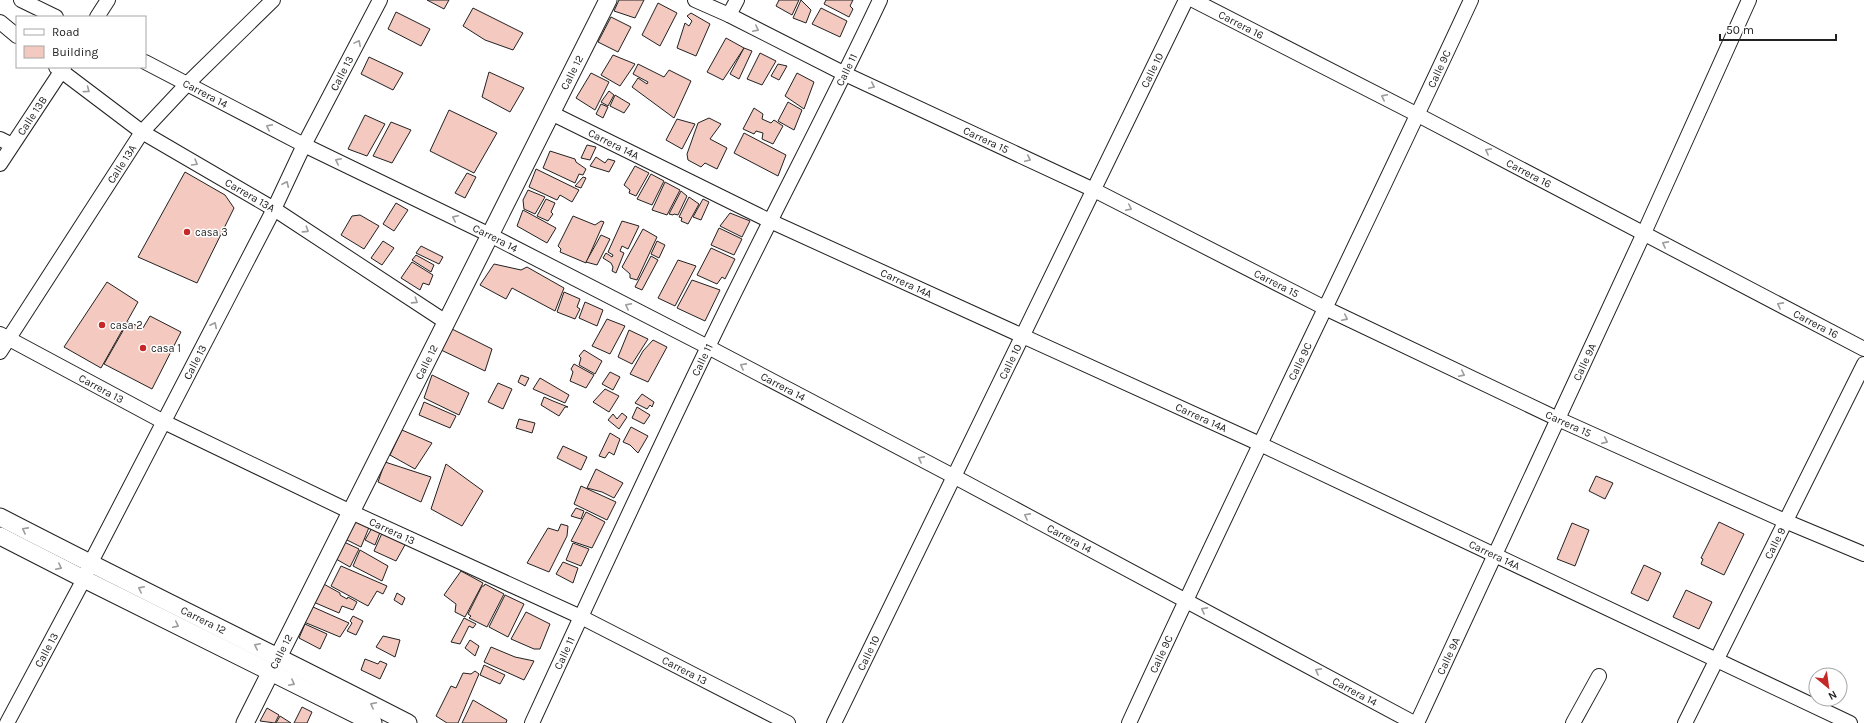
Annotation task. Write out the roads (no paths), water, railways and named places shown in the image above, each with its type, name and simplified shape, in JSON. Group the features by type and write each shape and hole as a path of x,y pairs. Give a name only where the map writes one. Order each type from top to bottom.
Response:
{"street":[{"path":"21,0 54,16"},
{"path":"98,16 108,0"},
{"name":"Calle 13A","path":"0,352 4,336 142,132 187,84 273,0"},
{"name":"Calle 13","path":"7,723 87,572 274,209 304,144 380,0"},
{"name":"Calle 12","path":"245,723 608,0"},
{"name":"Carrera 15","path":"695,0 729,15 845,74 1094,190 1325,308 1558,420 1785,521 1864,554"},
{"path":"729,15 737,0"},
{"name":"Calle 11","path":"532,723 708,347 845,74 880,0"},
{"name":"Calle 10","path":"834,723 1186,0"},
{"name":"Carrera 16","path":"1193,0 1418,114 1864,349"},
{"name":"Calle 9C","path":"1128,723 1185,600 1418,114 1471,0"},
{"name":"Calle 9A","path":"1416,723 1558,420 1749,0"},
{"path":"0,22 16,35"},
{"name":"Carrera 14","path":"146,63 304,144 490,235 708,347 1416,723"},
{"name":"Carrera 13A","path":"60,68 142,132 274,209 446,322"},
{"name":"Calle 13B","path":"0,164 6,142 60,68"},
{"name":"Carrera 14A","path":"551,113 770,221 1024,335 1260,444 1850,723"},
{"name":"Carrera 13","path":"4,336 164,422 351,512 581,617 788,723"},
{"name":"Calle 9","path":"1685,723 1864,364"},
{"name":"Carrera 12","path":"0,517 87,572 270,672 373,723"},
{"name":"Carrera 12","path":"0,536 87,572 278,656 408,723"},
{"path":"1573,723 1599,676"}],"place":[{"name":"casa 3","path":"187,232"},
{"name":"casa 2","path":"102,325"},
{"name":"casa 1","path":"143,348"}]}
